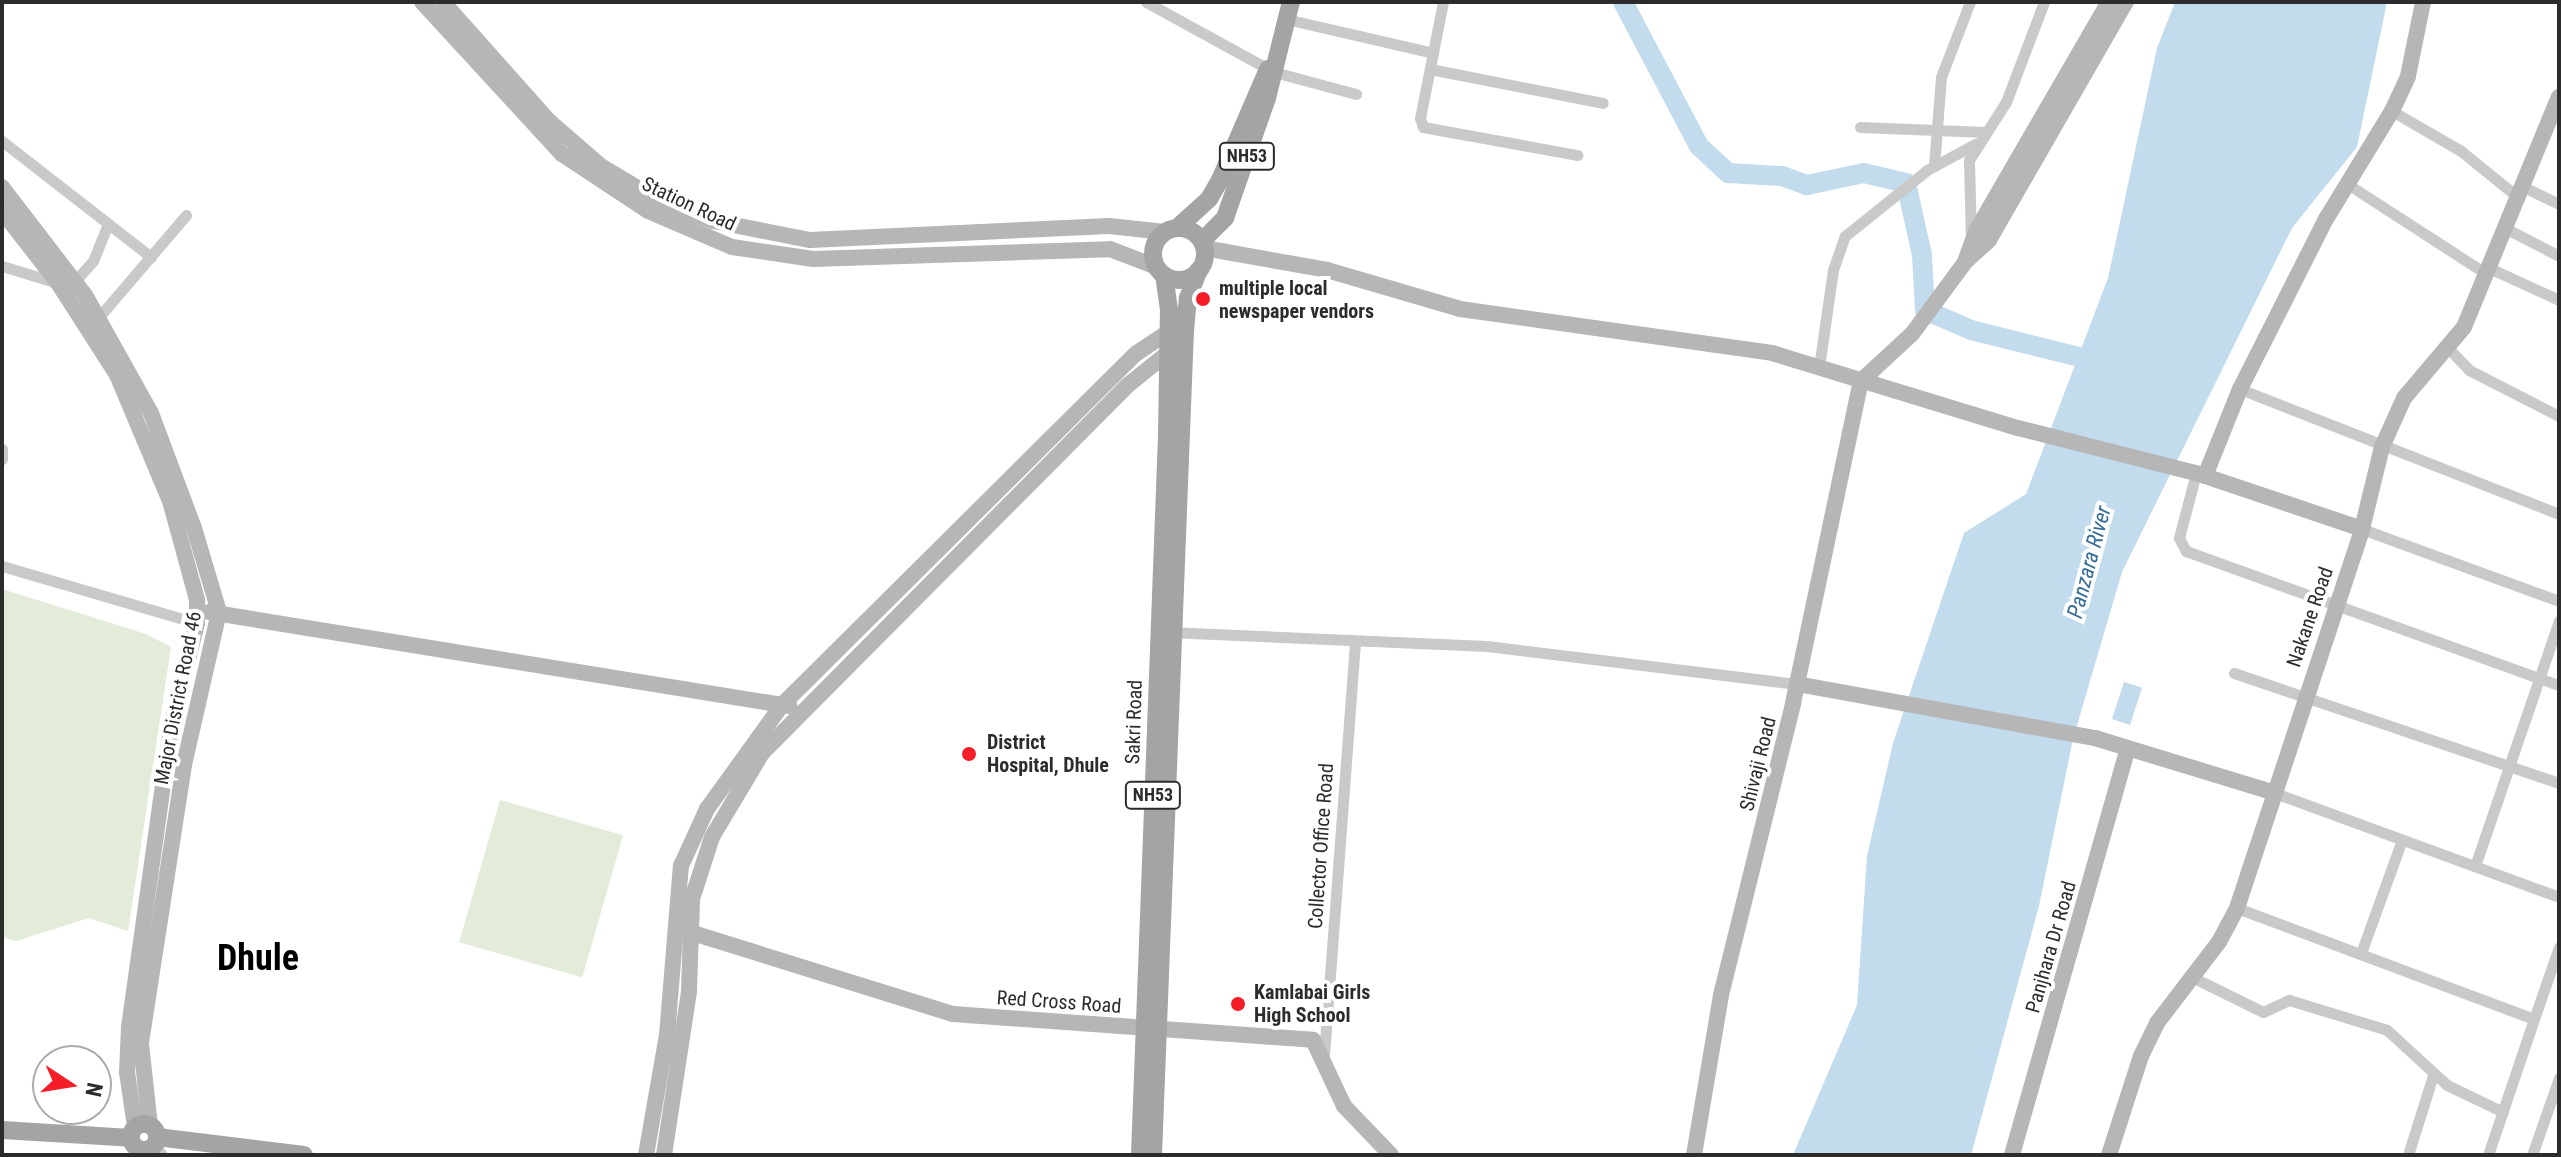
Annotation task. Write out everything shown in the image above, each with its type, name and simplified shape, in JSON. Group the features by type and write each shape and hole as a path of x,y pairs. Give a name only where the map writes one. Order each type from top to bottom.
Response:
{"main road":[{"path":"1272,67 1289,10"},
{"name":"NH53","path":"1171,230 1215,190 1272,67"},
{"name":"NH53","path":"1203,244 1225,218 1272,67"},
{"path":"1140,1155 1151,1028 1185,331 1188,298 1199,270 1203,244 1193,232 1171,230 1154,248 1161,271 1168,332 1168,632"},
{"path":"1161,271 1182,279 1199,270"},
{"path":"1151,1028 1153,1155"},
{"path":"2,1130 304,1155"}],"street":[{"name":"Station Road","path":"422,2 544,126 601,166 656,199 756,233 810,240 1109,226 1171,230"},
{"name":"Station Road","path":"443,2 544,126 562,154 648,211 737,248 813,259 1110,249 1161,271"},
{"path":"1146,2 1272,67 1356,94"},
{"path":"1443,2 1423,127 1577,155"},
{"path":"1931,168 1947,55 1970,2"},
{"path":"1819,367 1833,270 1841,243 1854,226 1931,168 1975,144 1986,132 2006,102 2044,2"},
{"path":"1966,261 1971,243 2109,2"},
{"path":"1861,381 1912,334 1952,278 1989,240 2126,2"},
{"path":"2423,2 2408,76 2392,111 2326,219 2194,473 2181,547 2559,685"},
{"path":"1289,10 1433,53"},
{"path":"1430,69 1603,103"},
{"name":"Nakane Road","path":"2109,1155 2141,1056 2157,1023 2194,978 2237,908 2303,696 2362,529 2382,447 2404,398 2449,349 2464,327 2559,98"},
{"path":"2392,111 2461,151 2522,193 2559,204"},
{"path":"1860,127 1936,127 1986,132"},
{"path":"2,141 151,257"},
{"path":"1971,243 1966,178 1975,144"},
{"path":"2349,185 2486,270 2559,300"},
{"name":"Major District Road 46","path":"2,187 66,282 141,425 186,552 198,617 171,728 129,1027 127,1072 149,1141"},
{"name":"Major District Road 46","path":"2,211 99,317 167,452 219,612 184,765 141,1044 149,1141"},
{"path":"99,317 186,215"},
{"path":"2,266 66,282 93,261 108,224"},
{"path":"2505,228 2559,256"},
{"path":"1203,244 1327,270 1460,309 1739,347 1819,367 2194,473 2362,529 2559,601"},
{"path":"664,1155 689,991 682,930 681,866 692,838 737,763 782,705 909,578 1137,353 1168,332"},
{"path":"2449,349 2469,370 2559,416"},
{"path":"646,1155 682,930 712,837 762,753 803,708 1128,385 1168,353"},
{"name":"Shivaji Road","path":"1694,1155 1721,995 1797,684 1861,381"},
{"path":"2240,389 2559,514"},
{"path":"2,449 2,459"},
{"path":"2,566 198,617 219,612 252,623 803,708"},
{"path":"909,578 922,592"},
{"path":"2475,866 2559,621"},
{"path":"1168,632 1487,646 1797,684 2095,738 2275,793 2559,897"},
{"name":"Collector Office Road","path":"1324,1055 1355,641"},
{"path":"2234,673 2559,783"},
{"name":"Panjhara Dr Road","path":"2012,1155 2128,749"},
{"path":"2361,953 2402,840"},
{"path":"2237,908 2534,1019"},
{"name":"Red Cross Road","path":"682,930 953,1014 1308,1039 1324,1055"},
{"path":"2488,1155 2559,947"},
{"path":"2194,978 2263,1012 2289,1000 2387,1030 2433,1075 2503,1112"},
{"path":"1324,1055 1344,1106 1391,1155"},
{"path":"2408,1155 2433,1075"},
{"path":"2532,1155 2559,1078"}],"green space":[{"path":"2,589 146,634 171,647 128,931 89,918 16,941 2,937"},
{"path":"500,800 623,835 582,978 459,942"}],"water":[{"name":"Panzara River","path":"2175,2 2387,2 2357,147 2292,228 2122,572 2073,739 2039,906 1971,1155 1793,1155 1857,1005 1867,856 1893,743 1964,533 2026,494 2108,278 2157,48"},
{"path":"2124,682 2142,688 2130,725 2112,719"}],"waterway":[{"path":"1623,2 1699,146 1728,173 1782,176 1807,185 1864,173 1906,183 1922,255 1925,310 1971,330 2103,363"}],"place":[{"name":"multiple local newspaper vendors","path":"1203,299"},
{"name":"District Hospital, Dhule","path":"969,754"},
{"name":"Kamlabai Girls High School","path":"1238,1004"}],"district":[{"name":"Dhule","path":"258,959"}]}
